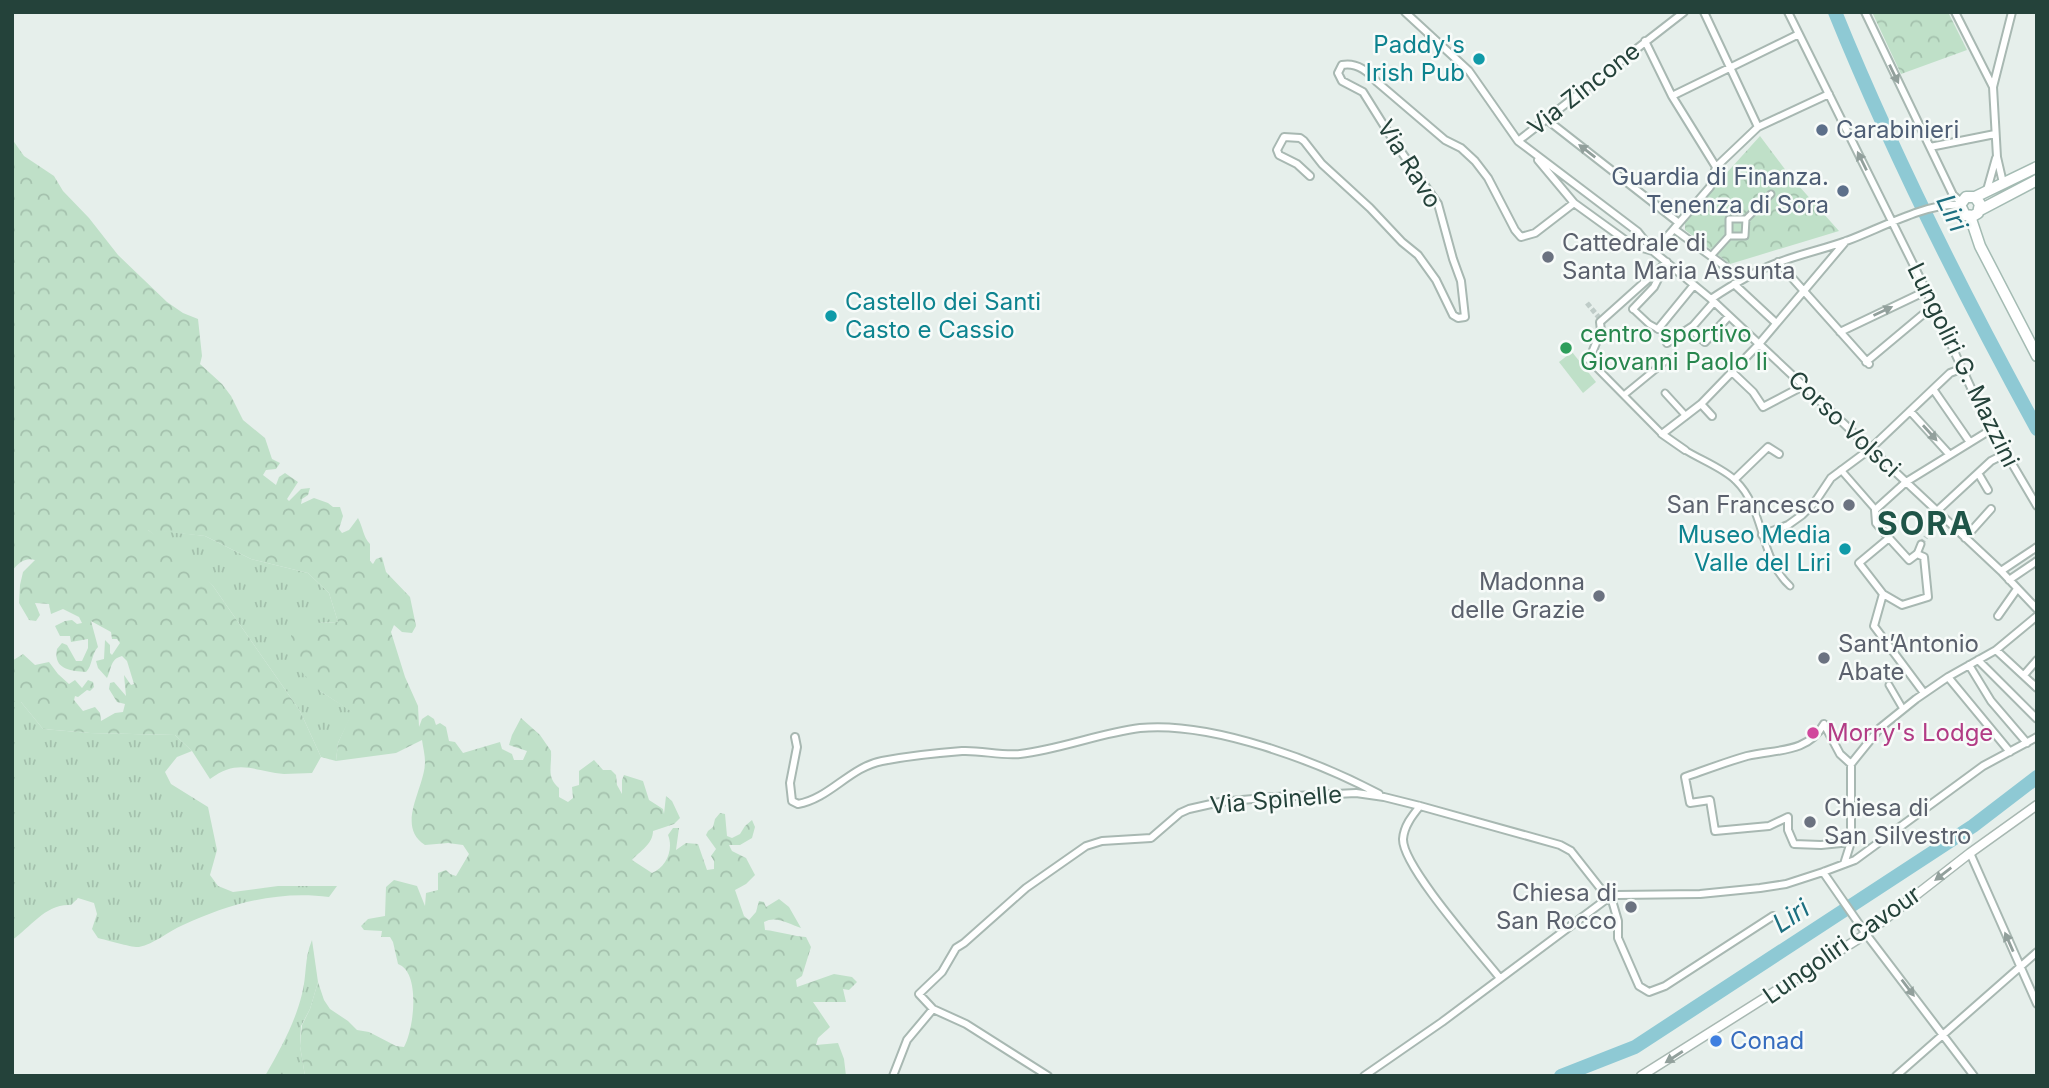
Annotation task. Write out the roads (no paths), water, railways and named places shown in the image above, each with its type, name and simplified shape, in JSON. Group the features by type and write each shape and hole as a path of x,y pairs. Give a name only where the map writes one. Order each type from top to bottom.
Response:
{"main road":[{"path":"2037,167 1975,197 1969,196 1961,203 1962,213 1976,215 1980,210 2037,180"},
{"path":"1997,201 2003,183"},
{"path":"1975,197 1980,204 1980,210"},
{"path":"1970,216 1980,246 2036,352"}],"street":[{"path":"1405,12 1469,71 1518,141 1638,232 1654,252"},
{"name":"Via Zincone","path":"1518,141 1684,12"},
{"path":"1704,12 1758,127"},
{"name":"Lungoliri G. Mazzini","path":"1788,12 1893,222 1961,369 2005,453 2037,506"},
{"path":"1865,12 1954,198 1961,203"},
{"path":"1955,12 1993,87"},
{"path":"2003,183 1997,157 1993,87 2012,12"},
{"path":"1672,96 1799,34"},
{"path":"1645,41 1672,96 1716,167"},
{"name":"Via Ravo","path":"1310,176 1297,164 1279,155 1279,142 1284,137 1300,138 1304,141 1322,164 1418,255 1436,280 1452,315 1458,318 1465,317 1461,281 1452,259 1438,204 1363,92 1342,81 1338,73 1342,65 1356,65 1370,73 1445,140 1461,148 1488,178 1515,230 1521,236 1535,233 1574,203"},
{"path":"1654,252 1710,187 1716,167 1758,127 1829,94"},
{"path":"1546,119 1742,279"},
{"path":"1930,147 1996,134"},
{"path":"1533,152 1574,203 1632,245 1654,252"},
{"path":"1987,190 1997,157"},
{"path":"1729,236 1745,236 1746,219 1771,194"},
{"path":"1667,343 1690,328 1712,300 1742,279 1778,262 1846,241 1900,219 1945,205 1961,203"},
{"path":"1711,256 1729,236 1728,219 1746,219"},
{"path":"1662,434 1701,404 1759,344 1846,241"},
{"name":"Corso Volsci","path":"1654,252 1712,300 1937,511 2037,609"},
{"path":"1667,262 1654,287 1633,309 1649,324 1658,329 1694,285"},
{"path":"1667,262 1600,322 1601,331 1588,360 1662,434 1735,479 1747,494 1774,565 1790,586"},
{"path":"1778,262 1867,363 1933,306"},
{"path":"1734,284 1776,323"},
{"path":"1840,332 1926,291"},
{"path":"1690,328 1705,342 1729,316"},
{"path":"1623,395 1668,359"},
{"path":"1762,535 1788,525 1801,515 1815,502 1831,478 1870,449 1950,373 1961,369"},
{"path":"1732,372 1753,392 1763,407 1803,386"},
{"path":"1933,389 1969,442"},
{"path":"1665,393 1686,416"},
{"path":"1701,404 1712,416"},
{"path":"1910,411 1949,454"},
{"path":"1875,509 1906,482 1992,429"},
{"path":"1735,479 1768,447 1779,454"},
{"path":"1937,511 1991,461 2005,453"},
{"path":"1841,470 1875,509 1876,523 1909,560 1917,554 1921,544"},
{"path":"1978,473 1988,490"},
{"path":"1965,538 1991,509"},
{"path":"1889,538 1860,564 1883,594 1902,605 1928,597 1924,557 1917,554"},
{"path":"2001,572 2037,547"},
{"path":"2009,580 2037,561"},
{"path":"1998,616 2017,589"},
{"path":"1883,594 1874,626 1924,693"},
{"path":"1844,864 1851,842 1851,765 1880,728 1903,709 1948,677 1996,649 2037,616"},
{"path":"1996,649 2037,688"},
{"path":"1978,660 2036,717"},
{"path":"2024,675 2037,660"},
{"path":"1969,665 1991,701 2027,743"},
{"path":"1948,677 2010,752"},
{"path":"1889,685 1903,709"},
{"path":"1851,765 1840,754 1824,724 1815,738 1792,749 1748,756 1685,777 1690,803 1710,800 1715,831 1769,826 1788,817 1788,830 1794,844 1851,842"},
{"path":"795,737 797,747 790,783 792,801 797,804 808,803 858,770 879,761 963,751 1019,754 1139,729 1165,727 1192,728 1249,743 1308,763 1384,797"},
{"path":"1364,1076 1442,1022 1610,897 1735,891 1786,884 1823,873 1855,860 1983,766 2037,737"},
{"name":"Via Spinelle","path":"933,1009 919,994 942,972 956,948 1026,888 1086,846 1102,841 1151,838 1189,808 1220,802 1356,793 1384,797 1560,845 1571,851 1610,897"},
{"name":"Lungoliri Cavour","path":"1641,1076 1866,934 2037,805"},
{"path":"1420,806 1408,820 1404,848 1427,886 1499,978"},
{"path":"1970,853 2037,1004"},
{"path":"1823,873 1973,1076"},
{"path":"1610,897 1618,921 1618,937 1639,986 1649,992 1665,986 1773,915"},
{"path":"1896,1076 2037,952"},
{"path":"893,1076 907,1040 933,1009 966,1024 1048,1076"}],"waterway":[{"name":"Liri","path":"1835,12 1930,224 2037,429"},
{"name":"Liri","path":"1561,1076 1635,1047 1973,826 2037,777"}],"tunnel":[{"path":"1587,303 1601,320"},
{"path":"1921,544 1926,537"}],"place":[{"name":"Paddy's Irish Pub","path":"1479,59"},
{"name":"Carabinieri","path":"1822,130"},
{"name":"Guardia di Finanza. Tenenza di Sora","path":"1843,191"},
{"name":"Cattedrale di Santa Maria Assunta","path":"1548,257"},
{"name":"Castello dei Santi Casto e Cassio","path":"831,316"},
{"name":"centro sportivo Giovanni Paolo Ii","path":"1566,348"},
{"name":"San Francesco","path":"1849,505"},
{"name":"Museo Media Valle del Liri","path":"1845,549"},
{"name":"Madonna delle Grazie","path":"1599,596"},
{"name":"Sant’Antonio Abate","path":"1824,658"},
{"name":"Morry's Lodge","path":"1813,733"},
{"name":"Chiesa di San Silvestro","path":"1810,822"},
{"name":"Chiesa di San Rocco","path":"1631,907"},
{"name":"Conad","path":"1716,1041"}],"district":[{"name":"SORA","path":"1926,524"}]}
